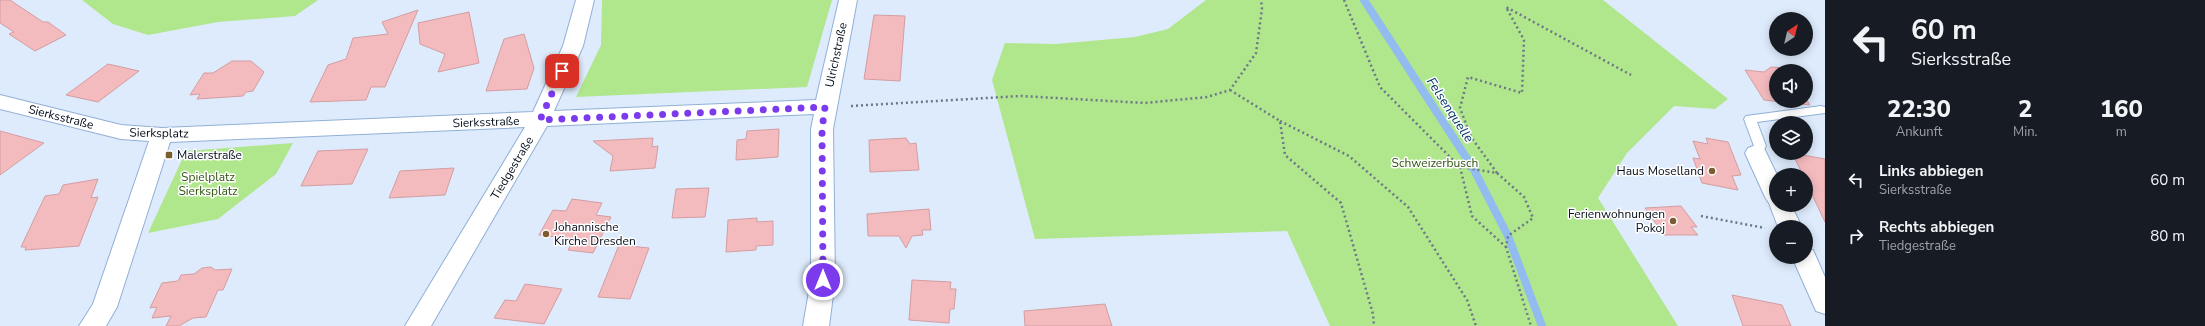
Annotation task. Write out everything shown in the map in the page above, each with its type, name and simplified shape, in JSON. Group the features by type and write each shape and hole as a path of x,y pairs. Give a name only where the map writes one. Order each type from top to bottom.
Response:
{"street":[{"name":"Tiedgestraße","path":"418,326 540,120 573,46 585,0"},
{"name":"Ulrichstraße","path":"816,326 823,280 822,129 825,107 848,0"},
{"name":"Sierksstraße","path":"0,102 121,132"},
{"name":"Sierksstraße","path":"196,134 825,107"},
{"name":"Sierksplatz","path":"121,132 162,135 196,134"},
{"path":"92,326 104,307 162,135"},
{"path":"1756,153 1769,182"},
{"path":"1807,264 1825,304"}],"lane":[{"path":"1756,153 1760,146 1750,119 1821,110"}],"path":[{"path":"825,107 927,100 1021,96 1145,103 1207,97 1230,90 1256,53 1262,9 1261,0"},
{"path":"1344,0 1380,87 1460,168 1472,216 1506,247"},
{"path":"1531,326 1506,247 1508,236 1533,218 1524,197 1497,173 1471,137 1460,108 1468,77 1522,93 1524,40 1506,7 1631,75"},
{"path":"1230,90 1280,120 1349,156 1408,207 1467,300 1476,326"},
{"path":"1280,120 1285,156 1341,203 1373,314 1374,326"},
{"path":"1460,168 1497,173"},
{"path":"1701,216 1769,226"}],"green space":[{"path":"82,0 318,0 295,16 218,22 148,35 113,24"},
{"path":"602,0 832,0 807,87 576,97 601,45"},
{"name":"Schweizerbusch","path":"1206,0 1603,0 1728,99 1715,109 1674,106 1627,153 1598,198 1678,326 1330,326 1287,231 1035,239 992,80 1005,43 1056,44 1135,37 1168,29"},
{"name":"Spielplatz Sierksplatz","path":"293,143 276,174 218,219 148,233 186,151"}],"building":[{"path":"0,0 10,0 43,22 48,22 66,35 35,51 9,34 14,32 0,23"},
{"path":"418,10 385,87 371,87 366,100 310,102 328,65 346,59 353,38 388,34 382,22"},
{"path":"469,12 479,63 438,72 445,54 420,44 418,23"},
{"path":"874,15 905,16 900,81 864,79"},
{"path":"524,34 534,68 527,89 486,91 504,39"},
{"path":"232,61 251,61 264,72 253,91 246,92 243,96 197,99 200,94 190,95 204,73 213,73"},
{"path":"108,64 139,71 98,102 66,95"},
{"path":"1769,68 1769,101 1764,100 1745,70 1764,72"},
{"path":"779,129 778,157 736,160 737,140 746,139 747,131"},
{"path":"0,131 44,143 0,175"},
{"path":"653,138 652,147 658,146 655,168 610,171 613,156 593,141"},
{"path":"906,138 910,144 916,143 919,170 870,172 869,140"},
{"path":"1706,138 1728,142 1741,175 1732,176 1738,190 1702,183 1693,158 1700,159 1693,141 1708,144"},
{"path":"368,149 352,184 301,186 318,151"},
{"path":"1813,157 1825,159 1825,222 1813,197 1813,168 1800,168 1796,160 1813,160"},
{"path":"454,168 445,195 389,198 400,171"},
{"path":"98,179 91,198 98,197 79,246 25,250 26,247 21,247 45,196 59,194 63,185"},
{"path":"709,188 705,217 672,218 676,189"},
{"path":"572,199 602,203 596,215 611,217 593,253 568,250 574,239 539,235 553,210 566,211"},
{"name":"Ferienwohnungen Pokoj","path":"1681,206 1697,227 1691,227 1698,235 1664,235 1645,208"},
{"path":"929,209 931,230 922,230 923,235 912,236 906,248 899,236 868,236 867,214"},
{"path":"757,218 757,222 773,221 773,245 756,246 756,250 726,252 728,220"},
{"path":"619,245 649,248 630,299 598,297"},
{"path":"211,267 215,270 232,269 223,290 218,290 206,317 193,318 179,326 166,326 171,316 152,318 157,307 150,308 162,283 178,281 181,275 194,274 202,268"},
{"path":"912,280 951,282 950,289 956,289 954,309 950,309 949,323 909,320"},
{"path":"525,284 562,289 544,324 494,318 505,300 516,301"},
{"path":"1732,295 1782,305 1791,326 1743,326"},
{"path":"1105,304 1112,326 1025,326 1024,311"}],"waterway":[{"name":"Felsenquelle","path":"1364,0 1473,168 1508,236 1542,326"}],"place":[{"name":"Malerstraße","path":"169,155"},
{"name":"Haus Moselland","path":"1712,171"},
{"name":"Ferienwohnungen Pokoj","path":"1673,221"},
{"name":"Johannische Kirche Dresden","path":"546,234"}],"route":[{"path":"562,71 540,120 825,107 822,129 823,280"}]}
